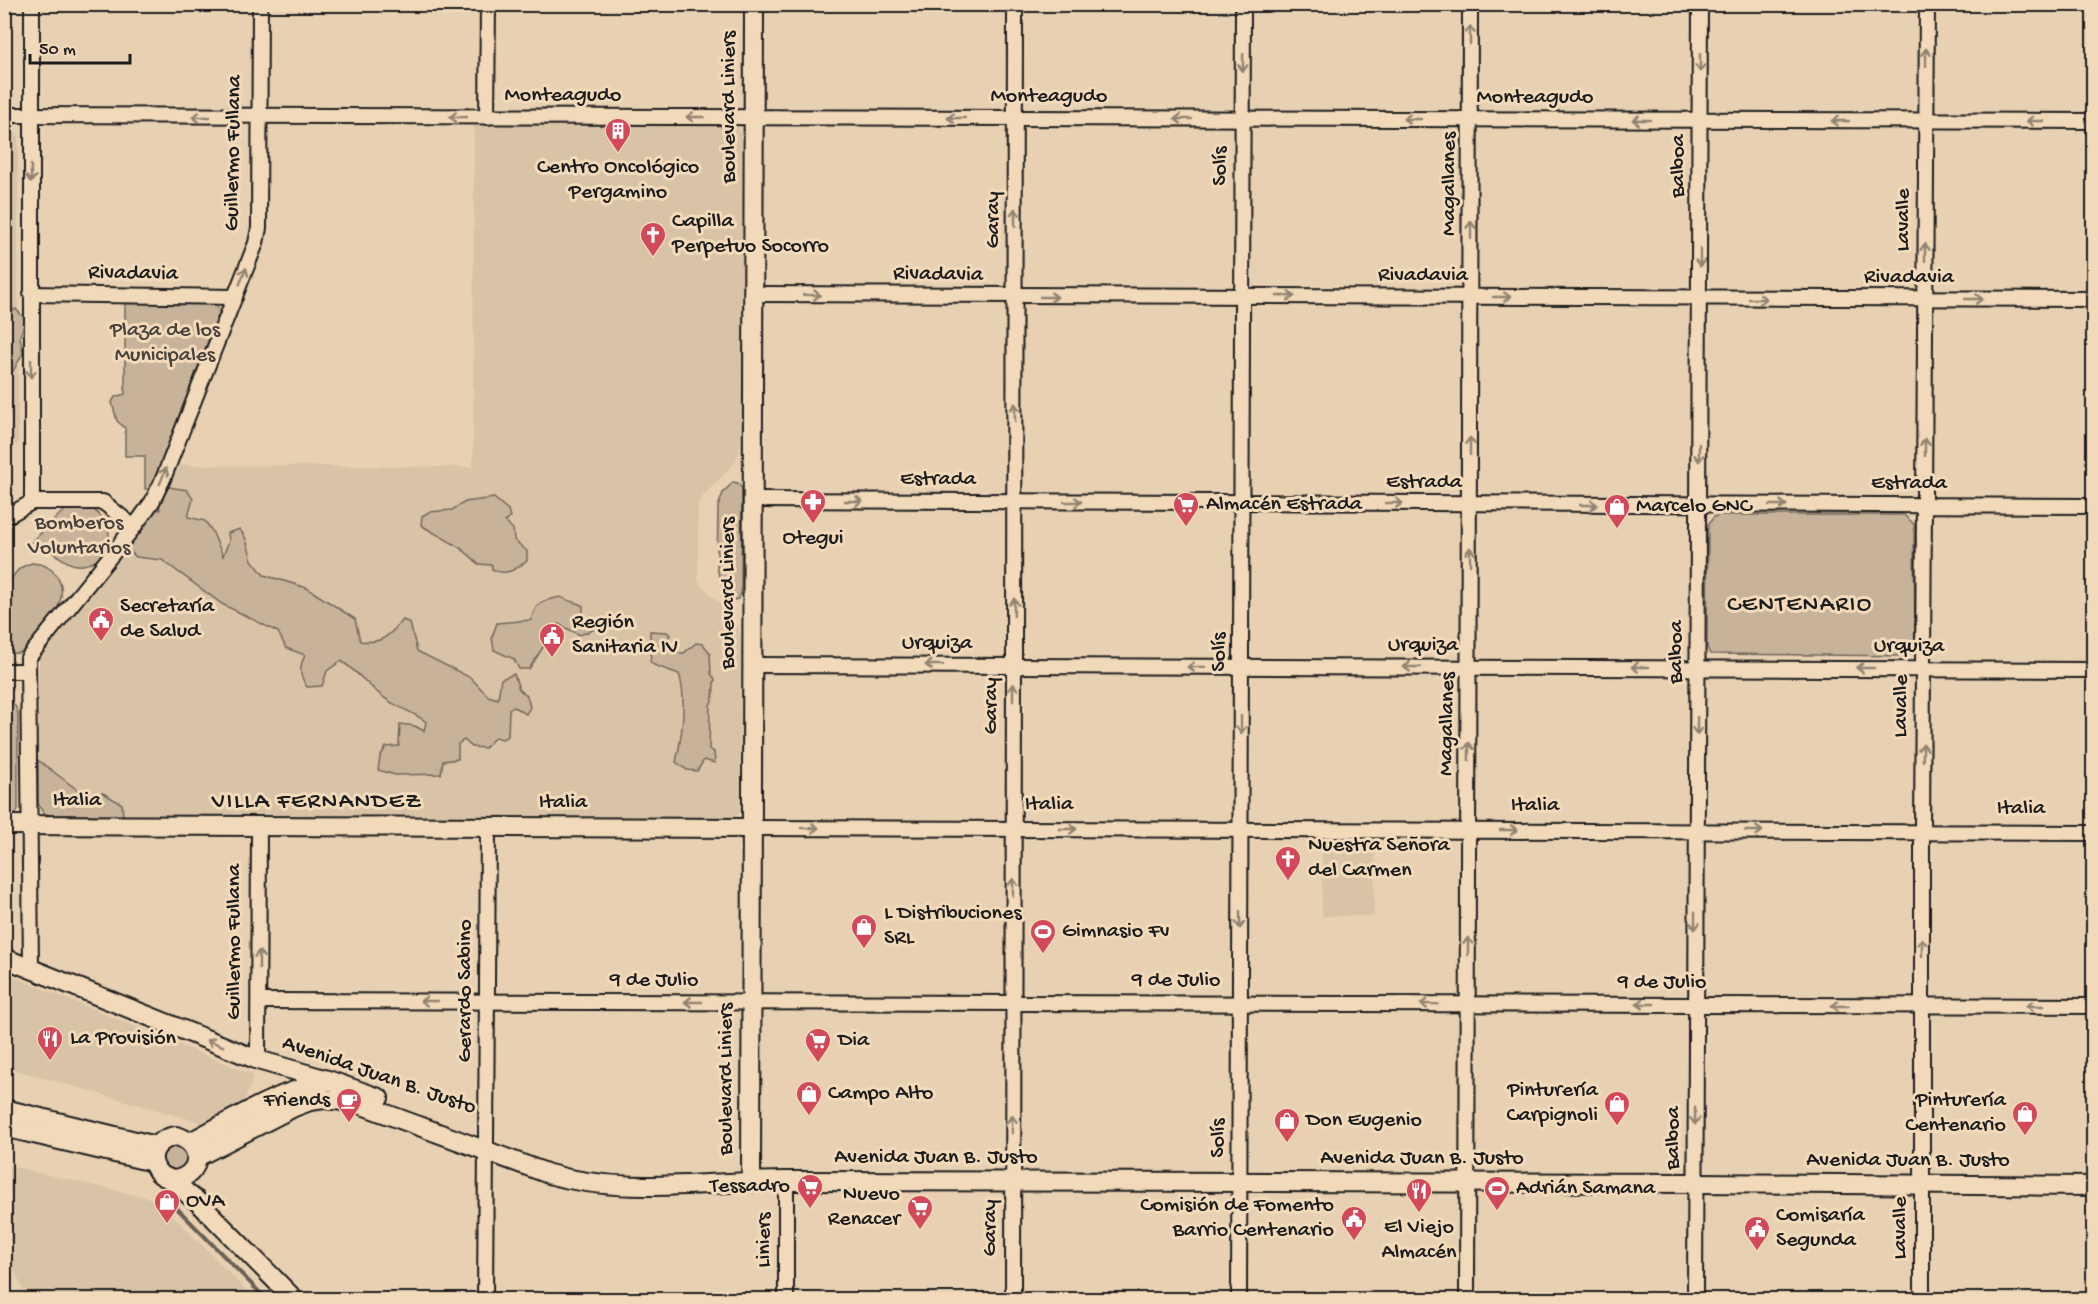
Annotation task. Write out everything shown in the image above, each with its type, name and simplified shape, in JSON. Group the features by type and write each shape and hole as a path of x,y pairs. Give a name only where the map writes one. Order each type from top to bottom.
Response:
{"main road":[{"name":"Boulevard Liniers","path":"751,1181 754,4"},
{"name":"Italia","path":"4,825 751,828"},
{"name":"Avenida Juan B. Justo","path":"4,958 258,1060 300,1074 331,1081 485,1144"},
{"path":"295,1299 196,1200 187,1195 187,1163 184,1138 176,1136 162,1140 155,1154 160,1174 187,1163 285,1094 305,1086 331,1081"},
{"name":"Avenida Juan B. Justo","path":"187,1163 294,1107 324,1099 354,1102 579,1173 627,1177 695,1177 751,1181 2094,1186"},
{"path":"4,1109 155,1154"},
{"path":"4,1127 155,1154"}],"street":[{"path":"32,4 32,502"},
{"name":"Guillermo Fullana","path":"28,671 28,658 152,502 256,243 259,228 260,4"},
{"path":"488,4 488,117"},
{"name":"Garay","path":"1012,1299 1015,4"},
{"name":"Solís","path":"1239,1299 1243,4"},
{"name":"Magallanes","path":"1467,1299 1470,4"},
{"name":"Balboa","path":"1695,1299 1700,4"},
{"name":"Lavalle","path":"1922,1299 1922,832 1927,4"},
{"name":"Monteagudo","path":"4,115 2094,121"},
{"name":"Rivadavia","path":"31,294 235,297"},
{"name":"Rivadavia","path":"753,294 1015,297 2094,300"},
{"name":"Estrada","path":"753,500 2094,506"},
{"path":"4,518 32,502 103,502 134,527"},
{"name":"Urquiza","path":"752,665 2094,669"},
{"path":"4,671 28,671 31,968"},
{"name":"Guillermo Fullana","path":"258,1060 259,825"},
{"name":"Gerardo Sabino","path":"485,1299 488,827"},
{"name":"Italia","path":"751,828 2094,833"},
{"name":"9 de Julio","path":"259,1001 2094,1006"},
{"name":"Liniers","path":"786,1181 786,1299"}],"shaded area":[{"path":"474,124 734,125 742,132 742,441 732,466 698,504 698,579 732,616 741,636 740,811 738,815 730,818 51,815 43,813 38,803 39,656 155,511 176,465 473,467"},
{"path":"4,132 14,132 18,135 18,444 5,444"},
{"path":"1322,844 1375,844 1374,916 1322,916"},
{"path":"4,973 254,1075 244,1103 203,1123 5,1067"},
{"path":"5,1165 158,1200 255,1299 27,1299 5,1249"}],"green space":[{"name":"Plaza de los Municipales","path":"125,302 211,303 218,308 219,313 151,489 145,489 145,456 125,456 125,428 117,421 112,402 115,397 125,394"},
{"path":"16,309 26,320 20,336 23,353 13,371 5,374 5,315"},
{"path":"733,482 738,483 742,489 741,593 738,599 734,600 723,588 717,569 718,507 723,493"},
{"path":"169,487 187,490 193,499 188,517 205,521 223,556 229,541 228,533 240,529 246,539 252,560 264,575 307,588 355,619 360,641 380,640 403,620 410,623 417,651 471,678 488,696 498,699 501,679 514,674 519,689 527,696 530,707 526,714 514,707 509,709 508,736 502,739 495,737 485,748 472,747 464,740 458,744 458,759 443,761 441,774 395,775 378,770 380,757 386,747 399,746 400,724 415,726 424,731 426,722 383,697 341,661 327,671 322,686 307,687 302,679 301,671 305,655 286,648 278,632 222,604 162,560 136,557 127,548 152,509 160,510 158,500 163,489"},
{"path":"494,498 508,510 510,517 505,522 513,529 514,540 527,551 527,561 510,571 497,571 492,569 492,565 478,564 459,547 421,525 422,516 429,512 452,510 465,502"},
{"name":"Bomberos Voluntarios","path":"86,506 104,520 108,529 108,547 103,555 94,562 83,565 73,564 49,551 26,548 62,512 70,508"},
{"path":"1719,515 1904,515 1914,524 1915,648 1907,656 1710,654 1707,647 1708,524"},
{"path":"32,563 41,564 54,572 61,585 60,601 57,609 25,649 14,653 5,645 6,596 14,575 22,567"},
{"path":"561,597 583,606 583,617 591,621 593,630 580,635 558,624 529,669 519,669 514,659 494,650 492,637 497,623 531,620 541,602"},
{"path":"650,631 667,632 670,635 666,641 669,650 676,653 684,653 696,643 703,644 710,653 711,674 715,679 710,705 709,749 714,752 715,763 704,760 697,771 687,770 676,762 683,718 683,694 679,674 654,665 650,661"},
{"path":"7,701 13,704 18,715 18,809 16,814 11,816 6,814 5,807 4,703"},
{"path":"38,760 83,794 103,793 122,804 123,816 43,813 38,803"},
{"path":"175,1145 184,1149 188,1158 184,1167 175,1171 166,1167 162,1158 166,1149"}],"waterway":[{"path":"161,1192 267,1300"}],"place":[{"name":"Centro Oncológico Pergamino","path":"618,154"},
{"name":"Capilla Perpetuo Socorro","path":"653,258"},
{"name":"Otegui","path":"813,525"},
{"name":"Almacén Estrada","path":"1186,528"},
{"name":"Marcelo GNC","path":"1617,530"},
{"name":"Secretaría de Salud","path":"101,643"},
{"name":"Región Sanitaria IV","path":"552,659"},
{"name":"Nuestra Señora del Carmen","path":"1288,882"},
{"name":"L Distribuciones SRL","path":"864,950"},
{"name":"Gimnasio Fv","path":"1043,955"},
{"name":"La Provisión","path":"50,1062"},
{"name":"Dia","path":"818,1064"},
{"name":"Campo Alto","path":"809,1117"},
{"name":"Friends","path":"349,1124"},
{"name":"Pinturería Carpignoli","path":"1617,1127"},
{"name":"Pinturería Centenario","path":"2025,1137"},
{"name":"Don Eugenio","path":"1287,1144"},
{"name":"Tessadro","path":"810,1210"},
{"name":"Adrián Samana","path":"1497,1212"},
{"name":"El Viejo Almacén","path":"1419,1214"},
{"name":"OVA","path":"167,1225"},
{"name":"Nuevo Renacer","path":"920,1231"},
{"name":"Comisión de Fomento Barrio Centenario","path":"1354,1242"},
{"name":"Comisaría Segunda","path":"1757,1252"}],"district":[{"name":"CENTENARIO","path":"1800,605"},
{"name":"VILLA FERNANDEZ","path":"317,802"}]}
